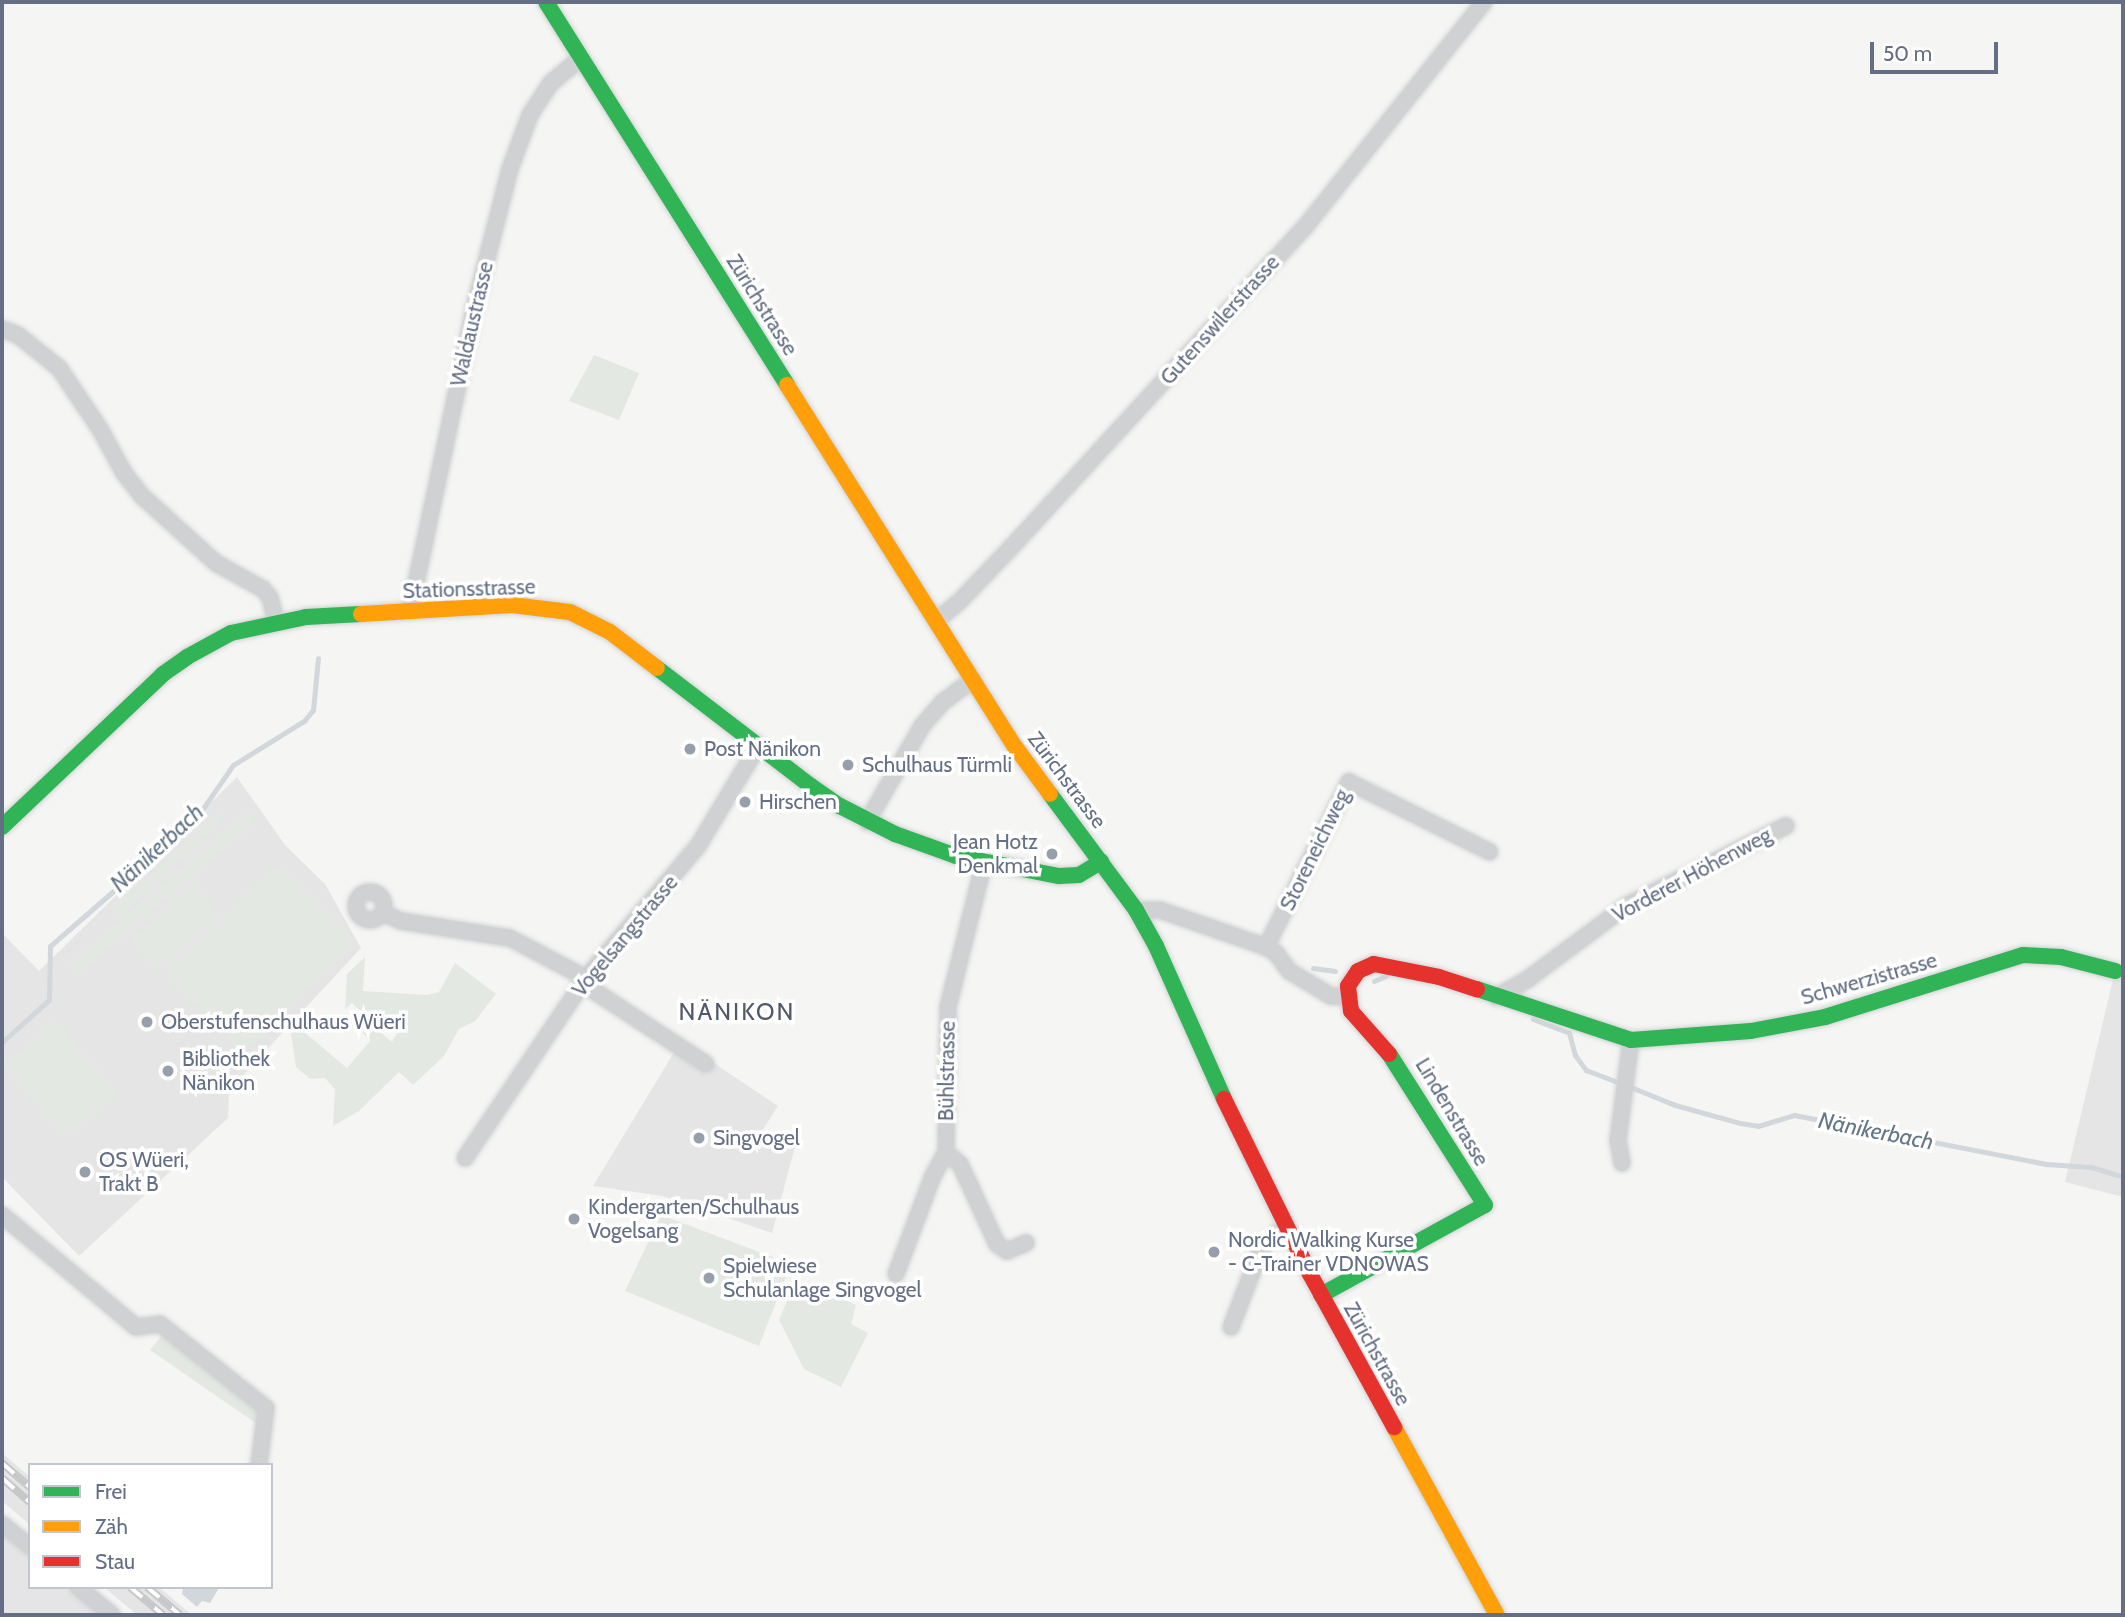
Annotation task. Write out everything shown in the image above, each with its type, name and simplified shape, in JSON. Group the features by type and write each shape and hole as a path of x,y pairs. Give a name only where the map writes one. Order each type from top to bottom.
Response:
{"street":[{"name":"Zürichstrasse","path":"546,2 1016,748 1136,911 1156,946 1218,1086 1286,1228 1497,1615"},
{"name":"Gutenswilerstrasse","path":"936,621 960,601 1018,540 1304,227 1484,2"},
{"name":"Waldaustrasse","path":"410,611 439,484 471,322 510,169 530,116 551,83 581,58"},
{"path":"2,329 19,335 60,368 100,429 124,473 142,496 216,563 263,589 270,598 276,621"},
{"name":"Stationsstrasse","path":"3,822 171,668 231,633 276,621 512,605 570,612 635,649 811,786 867,821 919,844 984,863 1070,876 1087,872 1101,862"},
{"path":"867,821 922,726 943,702 972,679"},
{"name":"Vogelsangstrasse","path":"464,1158 584,981 698,846 758,746"},
{"name":"Storeneichweg","path":"1266,947 1349,782 1490,852"},
{"name":"Vorderer Höhenweg","path":"1496,996 1528,979 1626,906 1786,826"},
{"name":"Bühlstrasse","path":"896,1275 932,1178 946,1152 948,1007 984,863"},
{"path":"1136,911 1160,910 1266,947 1276,953 1289,971 1331,996 1347,997"},
{"path":"383,913 410,922 510,938 584,981 706,1064"},
{"name":"Schwerzistrasse","path":"1347,997 1348,986 1357,971 1374,964 1416,971 1631,1040 1751,1031 1825,1017 2023,955 2061,957 2115,971"},
{"name":"Lindenstrasse","path":"1321,1295 1485,1205 1422,1099 1398,1064 1351,1011 1347,997"},
{"path":"1622,1163 1618,1140 1631,1040"},
{"path":"946,1152 960,1164 997,1244 1007,1251 1026,1243"},
{"path":"2,1215 136,1326 160,1324 266,1408 259,1463"},
{"path":"1231,1327 1260,1252 1273,1236 1286,1228"},
{"path":"2,1524 28,1545"},
{"path":"80,1589 112,1615"}],"shaded area":[{"path":"594,355 639,373 619,420 569,401"},
{"name":"Oberstufenschulhaus Wüeri","path":"237,777 285,845 325,884 361,948 246,1072 229,1095 228,1118 79,1256 2,1177 2,933 39,971"},
{"path":"247,811 256,822 77,976 68,966"},
{"path":"218,813 223,819 119,917 110,907 128,890 131,893"},
{"path":"278,864 356,942 243,1053 166,974"},
{"path":"193,884 220,915 157,970 130,939"},
{"path":"365,957 363,991 427,995 439,992 455,963 496,994 475,1021 459,1029 444,1056 413,1085 399,1072 359,1111 333,1126 335,1089 325,1078 310,1079 296,1067 291,1033 298,1027 347,1068 371,1040 358,1029 374,1027 392,1042 402,1025 389,1014 378,1023 361,1021 367,1017 352,1003 345,1009 347,974"},
{"path":"2115,971 2123,973 2123,1197 2065,1182"},
{"path":"56,1021 118,1093 67,1137 4,1065"},
{"name":"Singvogel","path":"681,1041 778,1106 760,1134 796,1143 772,1233 663,1196 593,1186"},
{"name":"Spielwiese Schulanlage Singvogel","path":"661,1215 791,1264 759,1346 625,1291"},
{"path":"791,1291 829,1293 856,1305 851,1324 868,1333 841,1387 804,1369 779,1320"},
{"path":"167,1329 266,1408 263,1428 150,1350"},
{"path":"2,1453 28,1475 28,1523 2,1501"},
{"path":"2,1531 28,1553 28,1589 70,1589 102,1615 2,1615"},
{"path":"106,1589 161,1589 192,1615 137,1615"},
{"path":"183,1589 218,1589 210,1603 202,1601 197,1607 182,1594"}],"waterway":[{"name":"Nänikerbach","path":"2,1042 49,1000 50,946 195,820 233,765 304,721 313,710 318,658"},
{"name":"Nänikerbach","path":"1313,968 1335,971"},
{"name":"Nänikerbach","path":"1374,981 1386,976"},
{"name":"Nänikerbach","path":"1533,1019 1569,1033 1575,1055 1586,1070 1622,1084"},
{"name":"Nänikerbach","path":"1633,1088 1675,1105 1740,1123 1758,1126 1794,1115 2047,1164 2091,1167 2123,1177"}],"railway":[{"path":"2,1463 28,1485"},
{"path":"2,1478 28,1500"},
{"path":"132,1589 163,1615"},
{"path":"149,1589 180,1615"}],"traffic: fast":[{"path":"546,2 787,385"},
{"path":"2,827 163,674 187,657 231,633 306,617 361,614"},
{"path":"657,668 811,786 840,806 895,834 956,856 1059,876 1079,875 1101,862"},
{"path":"1050,794 1136,910 1156,946 1224,1099"},
{"path":"1477,989 1631,1040 1751,1031 1825,1017 2023,955 2061,957 2115,971"},
{"path":"1321,1295 1485,1205 1389,1054"}],"traffic: slow":[{"path":"787,385 1016,748 1050,794"},
{"path":"361,614 512,605 570,612 610,632 657,668"},
{"path":"1394,1427 1497,1615"}],"traffic: jam":[{"path":"1389,1054 1351,1011 1348,986 1358,971 1374,964 1439,977 1477,989"},
{"path":"1224,1099 1310,1274 1394,1427"}],"place":[{"name":"Post Nänikon","path":"690,749"},
{"name":"Schulhaus Türmli","path":"848,765"},
{"name":"Hirschen","path":"745,802"},
{"name":"Jean Hotz Denkmal","path":"1052,854"},
{"name":"Oberstufenschulhaus Wüeri","path":"147,1022"},
{"name":"Bibliothek Nänikon","path":"168,1071"},
{"name":"Singvogel","path":"699,1138"},
{"name":"OS Wüeri, Trakt B","path":"85,1172"},
{"name":"Kindergarten/Schulhaus Vogelsang","path":"574,1219"},
{"name":"Nordic Walking Kurse - C-Trainer VDNOWAS","path":"1214,1252"},
{"name":"Spielwiese Schulanlage Singvogel","path":"709,1278"}],"district":[{"name":"NÄNIKON","path":"737,1012"}]}
